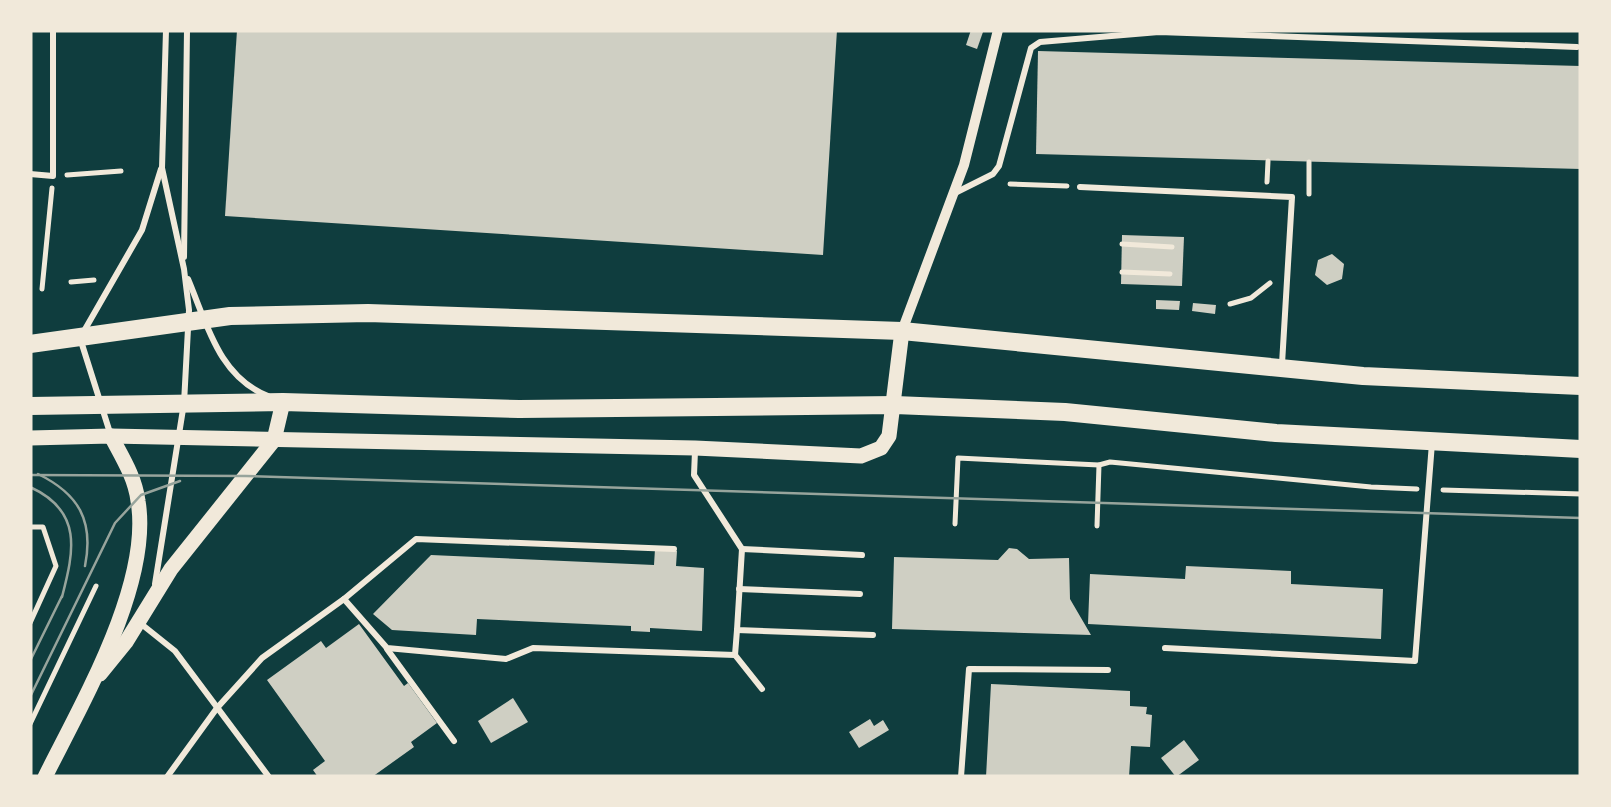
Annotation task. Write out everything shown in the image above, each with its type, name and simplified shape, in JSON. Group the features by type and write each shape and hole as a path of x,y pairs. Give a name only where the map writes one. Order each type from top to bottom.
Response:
{"main road":[{"path":"30,344 230,316 368,313 902,331 1158,353 1282,369 1581,386"},
{"path":"30,406 283,402 519,409 894,404 1065,412 1276,433 1581,448"}],"street":[{"path":"30,438 112,436 695,448 862,456 881,448 888,436 894,404 902,331 964,166 998,30"},
{"path":"91,684 171,570 274,440 283,402"},
{"path":"45,777 91,684 130,591 138,558 138,498 112,436"}],"lane":[{"path":"30,174 53,176 53,30"},
{"path":"166,30 162,168 197,321 228,370 255,390 283,402"},
{"path":"152,600 197,321 184,269 187,30"},
{"path":"953,194 993,174 999,166 1031,48 1040,42 1159,32 1577,48"},
{"path":"112,436 80,338 142,230 162,168"},
{"path":"1080,188 1292,197 1282,369"},
{"path":"1165,648 1415,662 1432,442"},
{"path":"695,448 694,475 742,549 735,655 762,689"},
{"path":"167,777 217,708 262,658 344,600 416,539 674,549"},
{"path":"742,549 862,556"},
{"path":"739,589 860,594"},
{"path":"344,600 386,648 454,741"},
{"path":"138,622 175,651 269,777"},
{"path":"737,630 873,635"},
{"path":"386,648 506,659 533,648 735,655"},
{"path":"962,777 969,669 1108,670"}],"path":[{"path":"1308,162 1309,198"},
{"path":"42,289 53,176 121,171"},
{"path":"1010,184 1080,188"},
{"path":"1122,244 1172,247"},
{"path":"1230,304 1260,292 1288,259"},
{"path":"1122,272 1170,274"},
{"path":"72,282 94,280"},
{"path":"955,524 958,458 1100,466 1110,462 1161,465 1371,488 1581,494"},
{"path":"1097,526 1100,466"},
{"path":"30,527 43,527 56,566 30,623"},
{"path":"30,724 96,586"}],"building":[{"path":"237,30 837,30 823,255 225,216"},
{"path":"971,30 983,32 977,49 966,45"},
{"path":"1038,51 1581,66 1581,169 1036,154"},
{"path":"1122,235 1184,237 1182,286 1121,284"},
{"path":"1332,254 1344,264 1342,279 1327,285 1315,275 1318,260"},
{"path":"1156,300 1180,301 1179,310 1156,309"},
{"path":"1193,303 1216,305 1215,314 1192,311"},
{"path":"1009,548 1029,559 1069,558 1070,599 1091,635 892,629 894,557 998,560"},
{"path":"655,549 677,551 676,566 704,568 702,631 631,631 631,626 477,619 476,635 392,630 373,614 431,555 654,565"},
{"path":"1186,566 1291,571 1291,584 1383,589 1381,639 1088,624 1090,574 1185,579"},
{"path":"359,624 404,686 408,683 437,723 411,742 414,747 372,777 318,777 313,770 325,761 267,680 321,641 326,648"},
{"path":"991,684 1130,691 1130,706 1147,707 1146,714 1152,715 1150,747 1131,746 1129,777 986,777"},
{"path":"513,698 528,722 491,743 478,721"},
{"path":"870,719 874,726 883,720 889,730 859,748 849,732"},
{"path":"1184,740 1199,760 1176,777 1161,758"}],"tram line":[{"path":"38,474 64,490 80,511 87,535 85,566"},
{"path":"30,475 246,476 1581,518"},
{"path":"30,697 115,523 141,495 180,481"},
{"path":"30,487 47,497 67,520 70,564 62,597"},
{"path":"30,661 62,596"}]}
